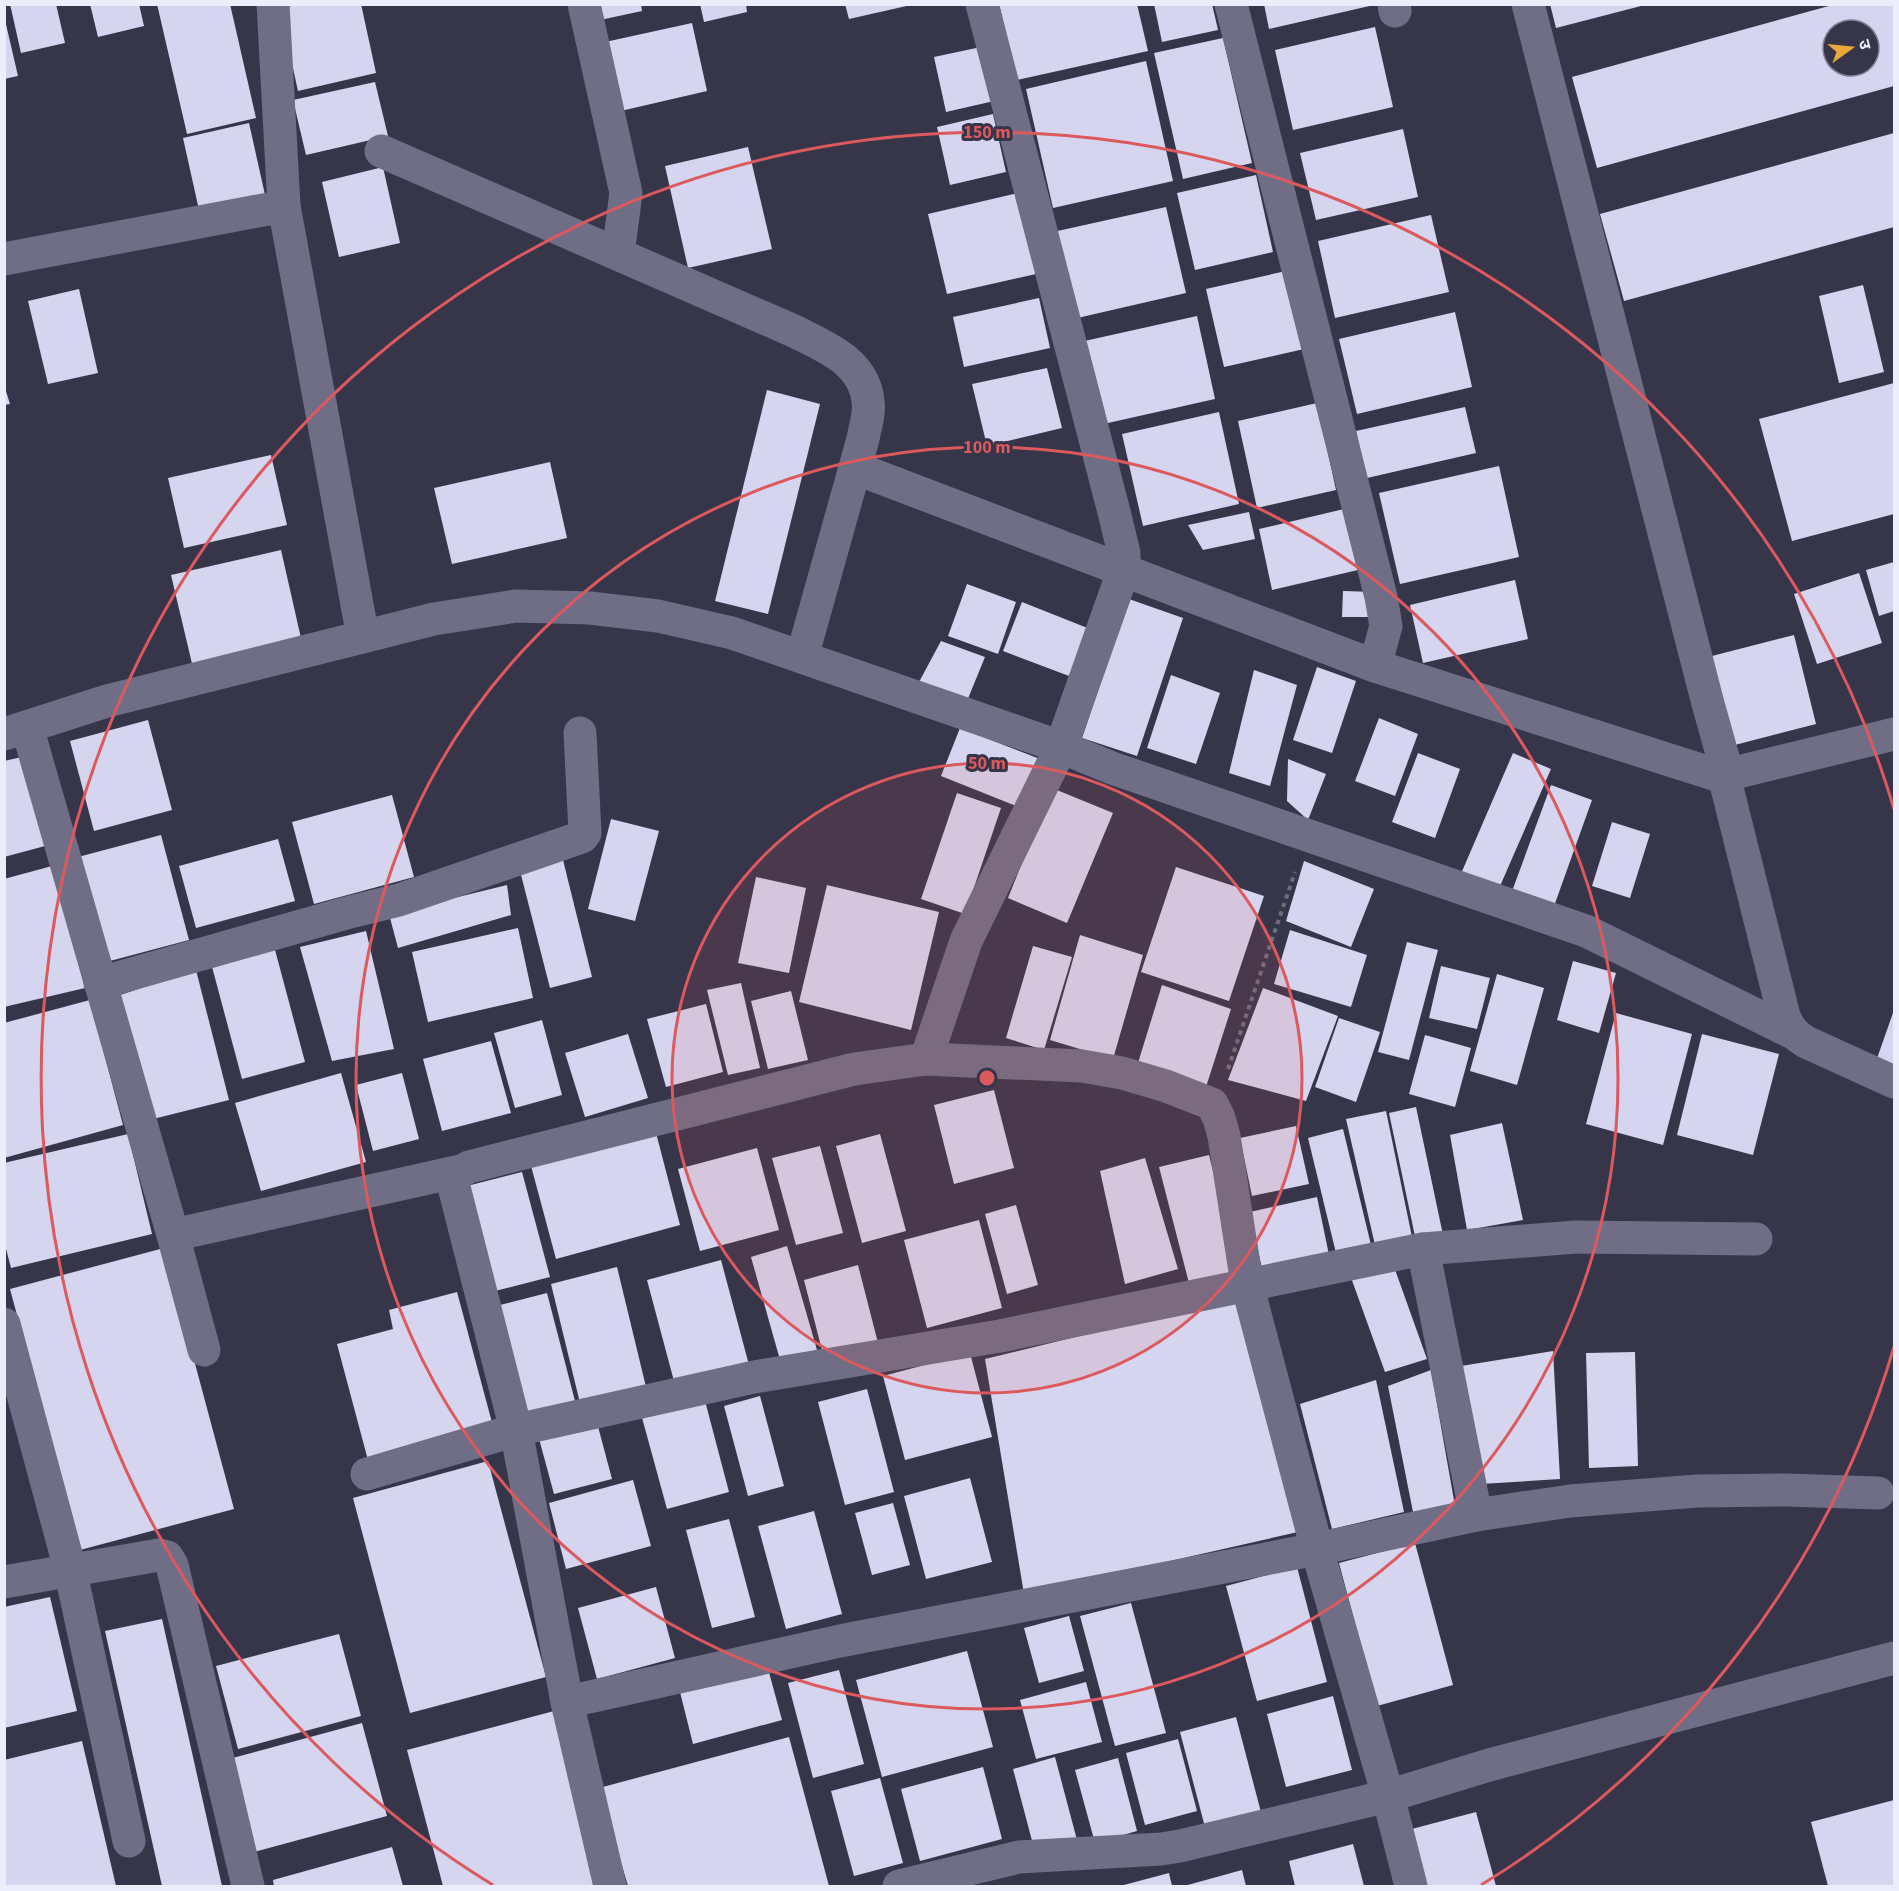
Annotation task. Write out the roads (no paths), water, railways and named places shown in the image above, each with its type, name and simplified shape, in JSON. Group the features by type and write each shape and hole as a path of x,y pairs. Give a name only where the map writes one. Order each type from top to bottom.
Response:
{"street":[{"path":"273,4 284,206 363,637"},
{"path":"584,4 626,193 618,254"},
{"path":"926,1059 966,941 1061,747 1124,569 1124,553 1114,512 982,4"},
{"path":"1232,4 1381,597 1386,626 1375,666"},
{"path":"1528,4 1729,778 1726,790 1784,1016 1793,1033"},
{"path":"381,151 794,331 840,354 861,377 869,402 863,439 802,657"},
{"path":"4,259 284,206"},
{"path":"855,468 1375,666 1729,778"},
{"path":"204,1350 100,983 16,730 107,701 434,619 516,606 590,608 658,616 732,633 1061,747 1112,768 1586,931 1793,1033 1806,1042 1894,1082"},
{"path":"100,983 399,900 582,837 585,833 580,733"},
{"path":"1729,778 1742,771 1894,734"},
{"path":"173,1235 460,1171 854,1069 926,1059 1060,1065 1112,1071 1166,1086 1212,1104 1224,1136 1247,1284 1317,1549 1388,1796 1411,1887"},
{"path":"460,1171 455,1178 454,1187 516,1430 567,1702 610,1887"},
{"path":"367,1474 516,1430 754,1377 1000,1336 1423,1249 1576,1237 1756,1239"},
{"path":"1423,1249 1476,1515"},
{"path":"4,1324 70,1569 129,1841"},
{"path":"567,1702 840,1641 1317,1549 1476,1515 1570,1501 1697,1491 1788,1490 1878,1493"},
{"path":"4,1582 159,1555 168,1557 248,1887"},
{"path":"899,1887 1019,1857 1180,1846 1388,1796 1489,1765 1894,1658"}]}
